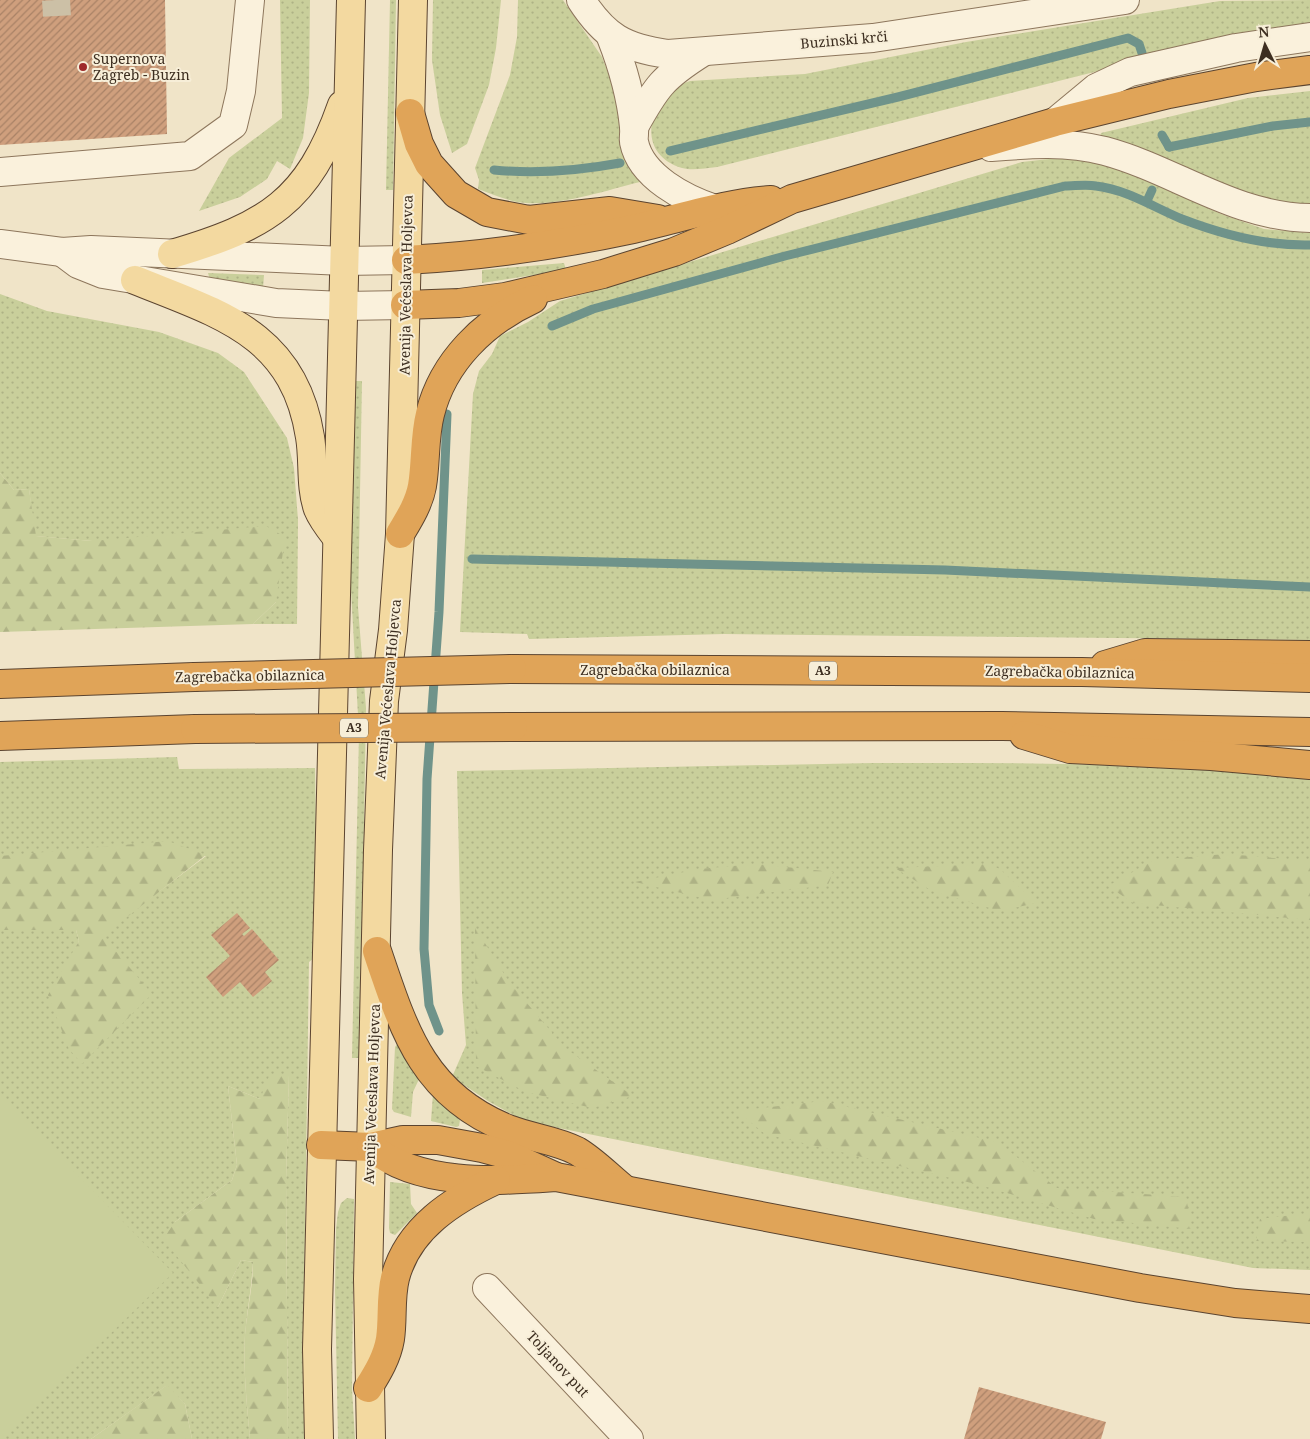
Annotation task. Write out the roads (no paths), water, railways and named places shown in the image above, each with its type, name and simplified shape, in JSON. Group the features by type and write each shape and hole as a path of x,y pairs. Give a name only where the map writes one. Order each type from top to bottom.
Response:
{"highway":[{"path":"405,306 459,303 505,297 566,283 674,252 727,230 792,199 1055,122 1170,94 1310,70"},
{"path":"410,113 418,144 429,164 456,194 487,212 529,220 610,211 666,221"},
{"path":"406,260 469,256 550,246 753,201 792,199"},
{"path":"400,534 411,516 422,487 430,414 439,386 453,362 493,322 518,306 566,283"},
{"path":"1082,672 1145,653 1310,655"},
{"name":"Zagrebačka obilaznica","path":"0,684 194,677 512,670 1082,672 1310,678"},
{"path":"1002,726 1035,740 1070,749 1211,756 1310,765"},
{"name":"A3","path":"0,736 195,729 513,727 1002,726 1310,732"},
{"path":"377,951 392,997 411,1041 422,1063 445,1090 487,1120 510,1130 577,1152 626,1190"},
{"path":"321,1145 371,1147 404,1140 438,1140 508,1155 556,1177"},
{"path":"371,1147 394,1163 419,1171 449,1176 498,1179 556,1177 1140,1288 1234,1303 1310,1309"},
{"path":"368,1388 382,1367 390,1340 395,1278 406,1252 419,1232 453,1202 498,1179"}],"main road":[{"path":"319,1439 316,1349 351,0"},
{"name":"Avenija Većeslava Holjevca","path":"371,1439 368,1388 368,1279 382,740 400,534 413,0"},
{"path":"172,254 240,232 283,205 299,190 313,169 338,118 348,87"},
{"path":"135,280 224,317 251,332 270,348 291,378 306,419 310,435 318,509 336,538"}],"street":[{"path":"0,172 190,156 233,125 241,91 250,0"},
{"name":"Buzinski krči","path":"581,0 595,22 611,37 647,51 668,54 873,38 1125,0"},
{"path":"611,37 625,81 634,127 634,143 639,153 656,176 694,202 715,209"},
{"path":"1055,122 1096,88 1130,72 1236,48 1310,37"},
{"path":"634,127 655,89 668,76 704,52"},
{"path":"969,148 1047,143 1082,146 1106,151 1138,163 1248,210 1275,216 1310,218"},
{"path":"0,244 62,252 91,250 344,261 406,260"},
{"path":"62,252 78,264 103,274 276,303 405,306"},
{"name":"Toljanov put","path":"486,1288 629,1439"}],"waterway":[{"path":"670,151 898,97 1128,38 1139,44 1142,53"},
{"path":"1169,147 1273,126 1310,122"},
{"path":"1162,135 1169,147"},
{"path":"494,170 557,171 620,163"},
{"path":"552,326 593,309 785,256 1065,186 1092,185 1119,191 1182,219 1213,230 1245,238 1294,245 1310,245"},
{"path":"1147,201 1152,190"},
{"path":"439,1031 429,1005 424,949 427,779 439,612 447,414"},
{"path":"472,559 945,570 1310,587"}],"tunnel":[{"path":"56,0 57,16"}],"place":[{"name":"Supernova Zagreb - Buzin","path":"83,67"}]}
